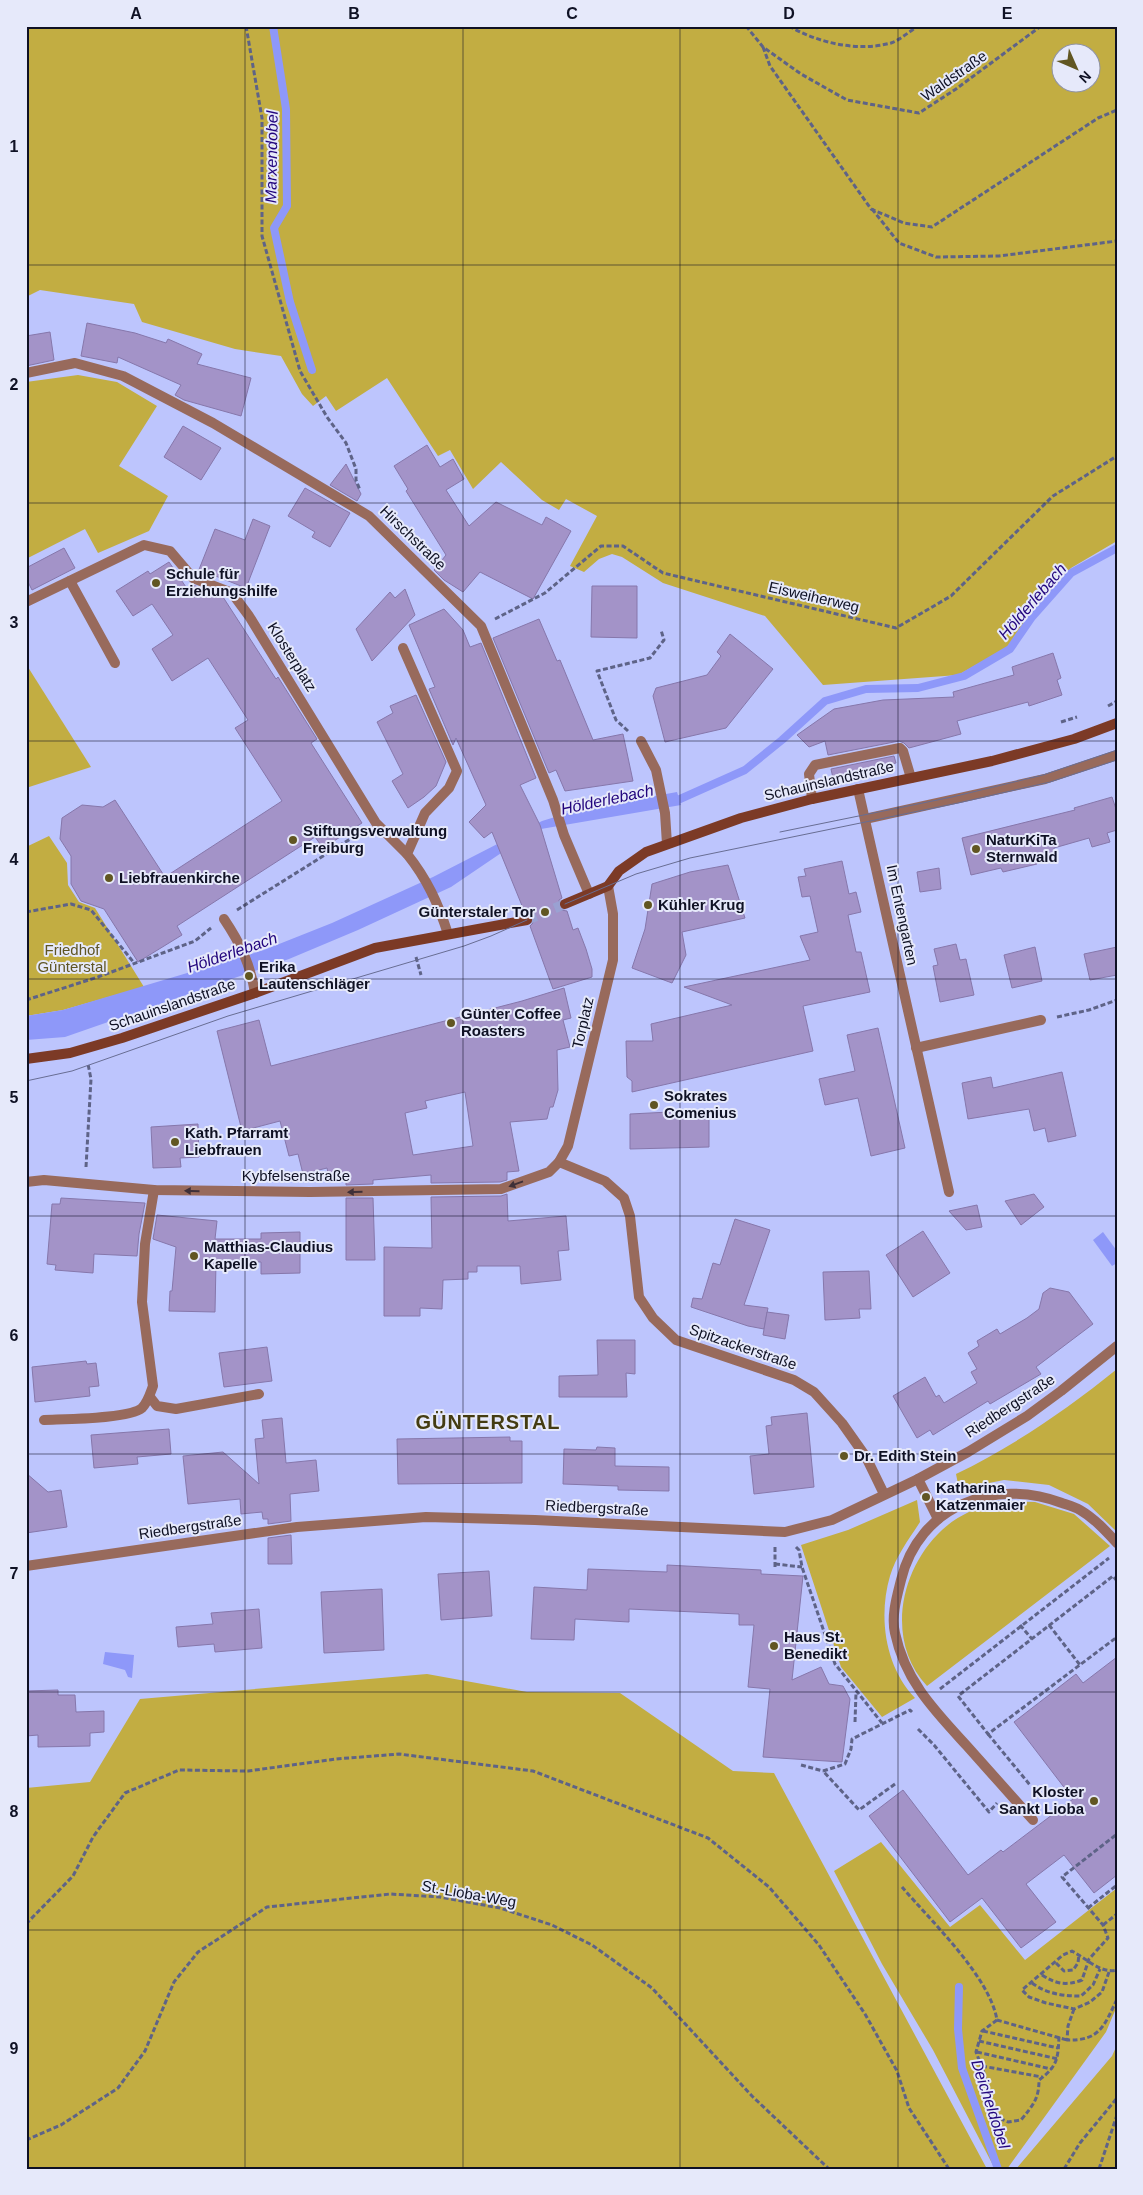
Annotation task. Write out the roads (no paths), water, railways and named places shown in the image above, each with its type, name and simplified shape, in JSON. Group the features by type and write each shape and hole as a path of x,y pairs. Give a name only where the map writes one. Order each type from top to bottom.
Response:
{"main road":[{"name":"Schauinslandstraße","path":"564,904 608,886 619,871 646,852 750,815 812,799 1001,759 1074,739 1117,723"},
{"name":"Schauinslandstraße","path":"26,1059 38,1059 86,1049 255,993 375,948 527,920"}],"street":[{"name":"Hirschstraße","path":"26,373 75,364 123,376 213,423 369,516 481,626 553,800 564,835 589,894"},
{"name":"Klosterplatz","path":"26,602 144,545 170,551 193,578 232,593 249,616 376,823 407,854 418,868 437,901 448,934"},
{"path":"70,581 115,663"},
{"path":"403,648 457,771 450,788 425,813 407,854"},
{"path":"641,741 656,770 665,813 667,844"},
{"path":"812,799 809,774 815,765 829,762 900,748 904,751 912,778"},
{"path":"865,819 1045,779 1117,755"},
{"name":"Im Entengarten","path":"858,789 949,1192"},
{"name":"Torplatz","path":"559,1162 568,1146 576,1120 613,960 613,914 608,886"},
{"path":"224,919 241,946 252,977 255,993"},
{"path":"916,1048 1041,1020"},
{"name":"Kybfelsenstraße","path":"26,1182 52,1180 154,1190 310,1192 501,1189 549,1172 559,1162"},
{"name":"Spitzackerstraße","path":"559,1162 605,1181 624,1198 630,1216 639,1297 652,1318 676,1340 794,1380 814,1392 842,1423 866,1457 884,1494"},
{"path":"44,1420 128,1414 142,1408 150,1397 152,1386 142,1302 146,1244 154,1190"},
{"name":"Riedbergstraße","path":"26,1566 298,1527 426,1517 536,1520 785,1532 832,1520 918,1479 1027,1416 1117,1346"},
{"path":"150,1397 157,1406 176,1409 259,1394"},
{"path":"918,1479 938,1518"},
{"path":"1033,1820 926,1700 904,1663 894,1631 896,1602 903,1570 912,1552 938,1518 968,1501 990,1494 1043,1495 1080,1510 1103,1528 1117,1543"}],"water":[{"path":"677,792 681,805 541,829 522,839 451,887 358,930 289,959 65,1037 26,1040 26,1016 63,1010 264,950 332,923 433,877 542,821 578,810"},
{"path":"1103,1232 1117,1251 1117,1263 1112,1266 1093,1240"},
{"path":"105,1652 134,1655 132,1678 128,1677 125,1670 103,1664"}],"waterway":[{"name":"Marxendobel","path":"273,26 286,109 287,206 274,228 290,302 312,370"},
{"name":"Hölderlebach","path":"670,801 680,799 745,770 825,701 866,689 918,688 964,676 1010,649 1032,617 1071,573 1117,548"},
{"name":"Deicheldobel","path":"959,1987 958,2029 962,2068 998,2169"}],"tunnel":[{"path":"527,920 565,904"}],"tram line":[{"path":"780,832 952,797 1043,775 1117,750"},
{"path":"565,904 636,874 690,858 958,803 1050,782 1117,760"},
{"path":"26,1081 72,1071 228,1016 464,946 527,920"}],"place":[{"name":"Schule für Erziehungshilfe","path":"156,583"},
{"name":"Stiftungsverwaltung Freiburg","path":"293,840"},
{"name":"NaturKiTa Sternwald","path":"976,849"},
{"name":"Liebfrauenkirche","path":"109,878"},
{"name":"Kühler Krug","path":"648,905"},
{"name":"Günterstaler Tor","path":"545,912"},
{"name":"Erika Lautenschläger","path":"249,976"},
{"name":"Günter Coffee Roasters","path":"451,1023"},
{"name":"Sokrates Comenius","path":"654,1105"},
{"name":"Kath. Pfarramt Liebfrauen","path":"175,1142"},
{"name":"Matthias-Claudius Kapelle","path":"194,1256"},
{"name":"Dr. Edith Stein","path":"844,1456"},
{"name":"Katharina Katzenmaier","path":"926,1497"},
{"name":"Haus St. Benedikt","path":"774,1646"},
{"name":"Kloster Sankt Lioba","path":"1094,1801"}],"district":[{"name":"GÜNTERSTAL","path":"488,1422"}],"park label":[{"name":"Friedhof Günterstal","path":"72,958"}]}
